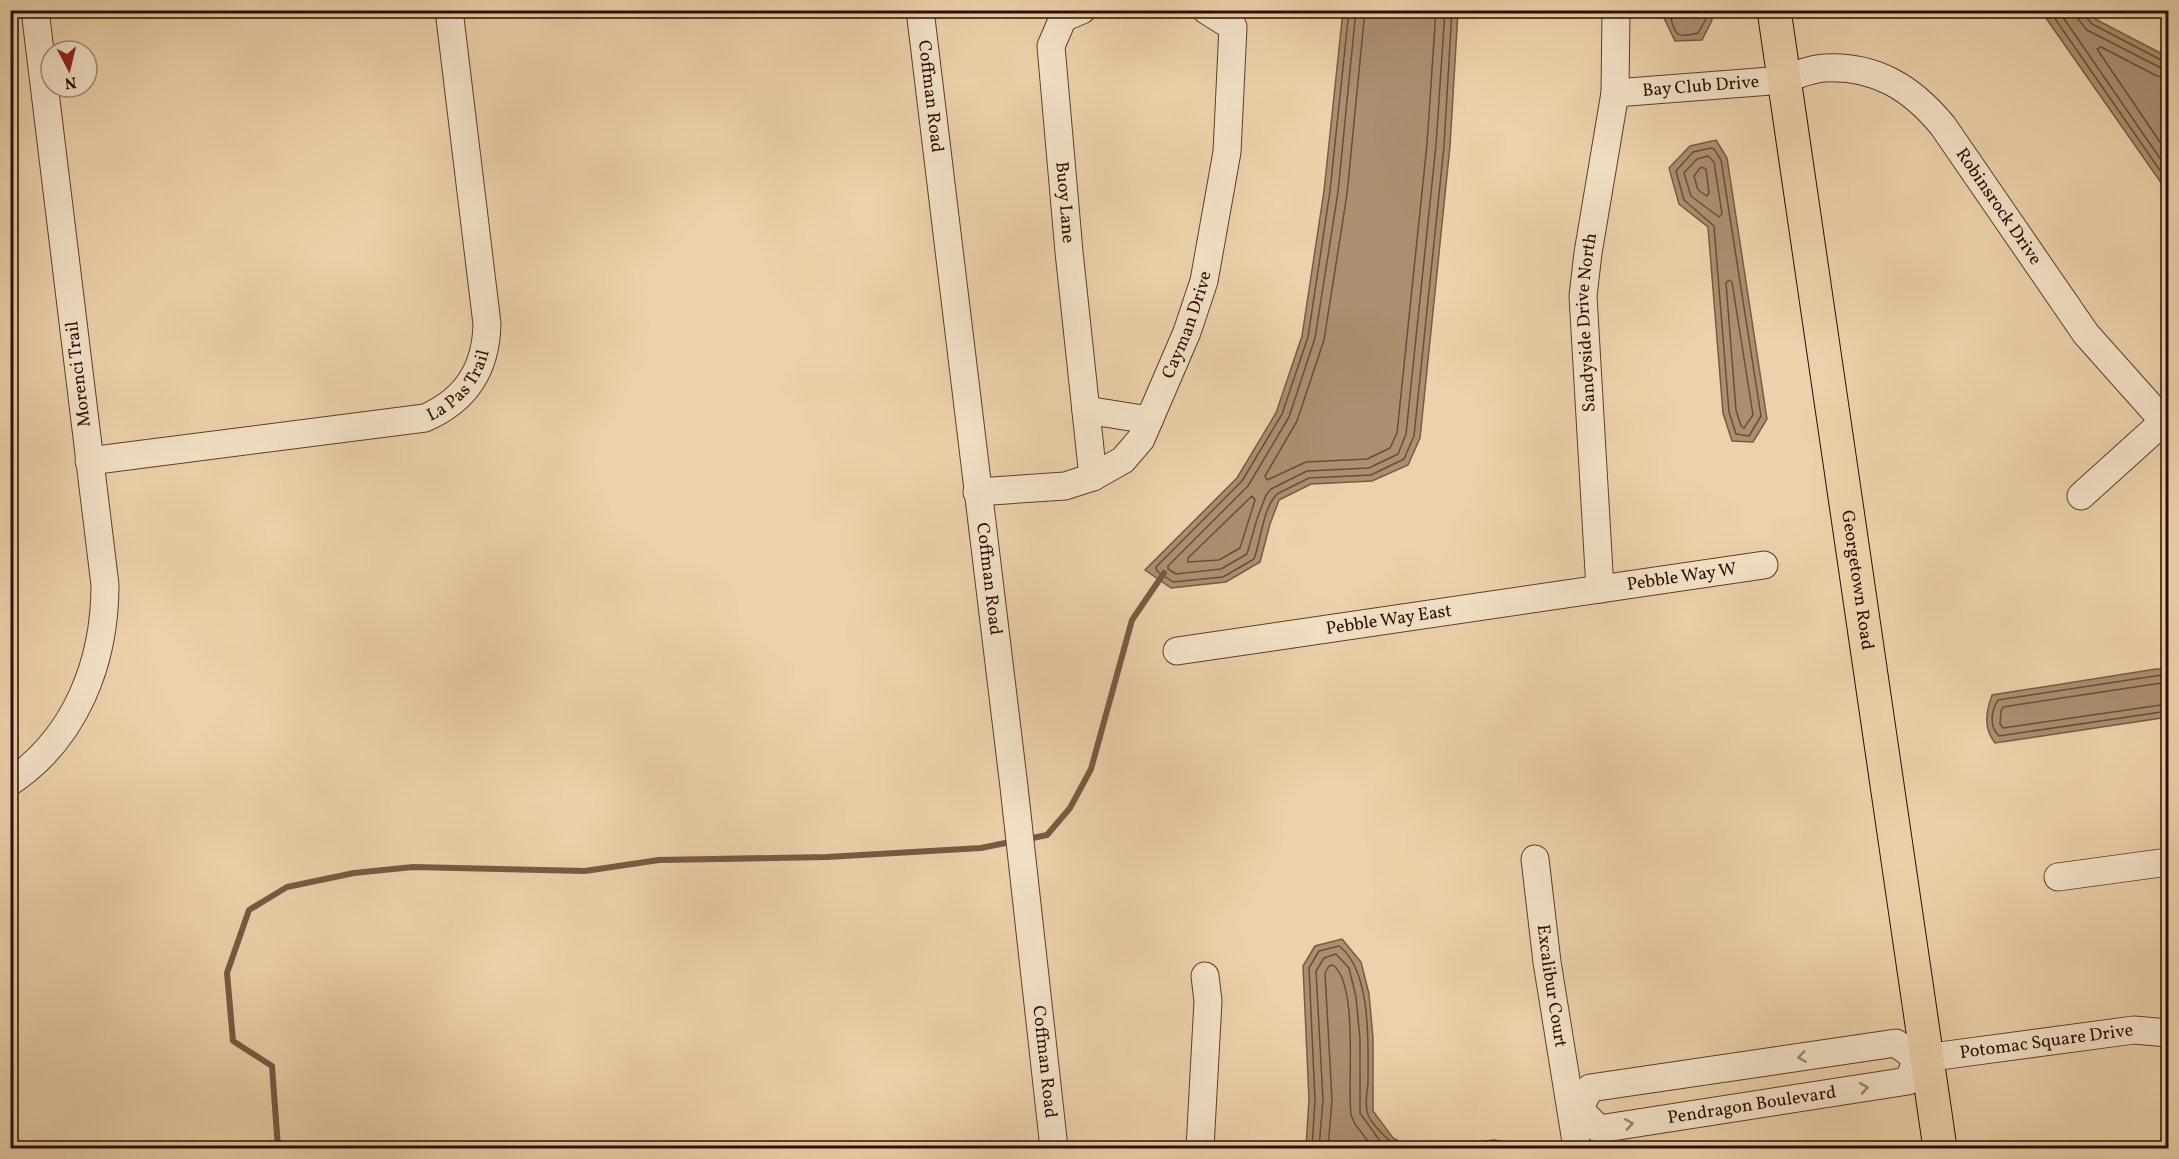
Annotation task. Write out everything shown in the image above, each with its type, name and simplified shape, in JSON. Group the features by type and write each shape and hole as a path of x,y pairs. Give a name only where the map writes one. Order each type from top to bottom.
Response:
{"main road":[{"name":"Georgetown Road","path":"1774,10 1922,1058 1940,1149"}],"street":[{"name":"Morenci Trail","path":"10,782 29,769 63,729 78,706 91,678 103,627 105,585 35,10"},
{"name":"La Pas Trail","path":"89,461 425,418 443,410 469,385 482,360 487,324 448,10"},
{"name":"Coffman Road","path":"920,10 1014,787 1054,1149"},
{"name":"Buoy Lane","path":"1082,10 1063,18 1051,46 1069,252 1093,477"},
{"name":"Cayman Drive","path":"977,492 1065,486 1093,477 1123,460 1141,439 1187,332 1204,281 1227,152 1233,27 1206,10"},
{"name":"Sandyside Drive North","path":"1600,589 1583,296 1615,93 1616,10"},
{"name":"Robinsrock Drive","path":"1784,80 1823,68 1851,69 1894,83 1918,98 1943,126 2086,334 2166,423"},
{"name":"Bay Club Drive","path":"1615,93 1784,80"},
{"path":"1086,410 1149,420"},
{"path":"2081,496 2166,423"},
{"name":"Pebble Way W","path":"1600,589 1764,565"},
{"name":"Pebble Way East","path":"1178,651 1600,589"},
{"name":"Excalibur Court","path":"1535,859 1547,962 1575,1110"},
{"path":"2058,877 2169,862"},
{"path":"1200,1149 1208,1000 1205,976"},
{"name":"Potomac Square Drive","path":"1922,1058 2134,1030 2169,1033"},
{"path":"1577,1149 1575,1110 1590,1088 1896,1043 1922,1058"},
{"name":"Pendragon Boulevard","path":"1575,1110 1599,1128 1610,1127 1908,1081 1922,1058"}],"water":[{"path":"1711,10 1712,20 1702,40 1675,41 1664,18 1664,11"},
{"path":"1343,11 1458,11 1450,146 1420,438 1408,465 1372,481 1311,484 1279,500 1260,562 1226,582 1171,588 1145,570 1237,478 1276,413 1302,336 1324,191"},
{"path":"2041,11 2088,11 2095,19 2168,57 2168,189 2164,187"},
{"path":"1716,140 1727,158 1767,419 1753,442 1732,441 1723,413 1708,227 1679,204 1669,168 1690,146"},
{"path":"2168,669 2168,717 1995,743 1989,732 1987,714 1992,695"},
{"path":"1342,939 1361,962 1369,994 1373,1038 1373,1111 1393,1138 1413,1148 1306,1148 1309,1099 1303,966 1315,946"},
{"path":"1494,1140 1542,1148 1425,1148"}],"waterway":[{"path":"1028,839 1047,835 1070,808 1091,769 1132,620 1164,573"},
{"path":"278,1148 272,1066 233,1041 227,973 249,910 287,887 354,873 413,867 585,871 659,860 827,857 981,848 1015,841"}]}
